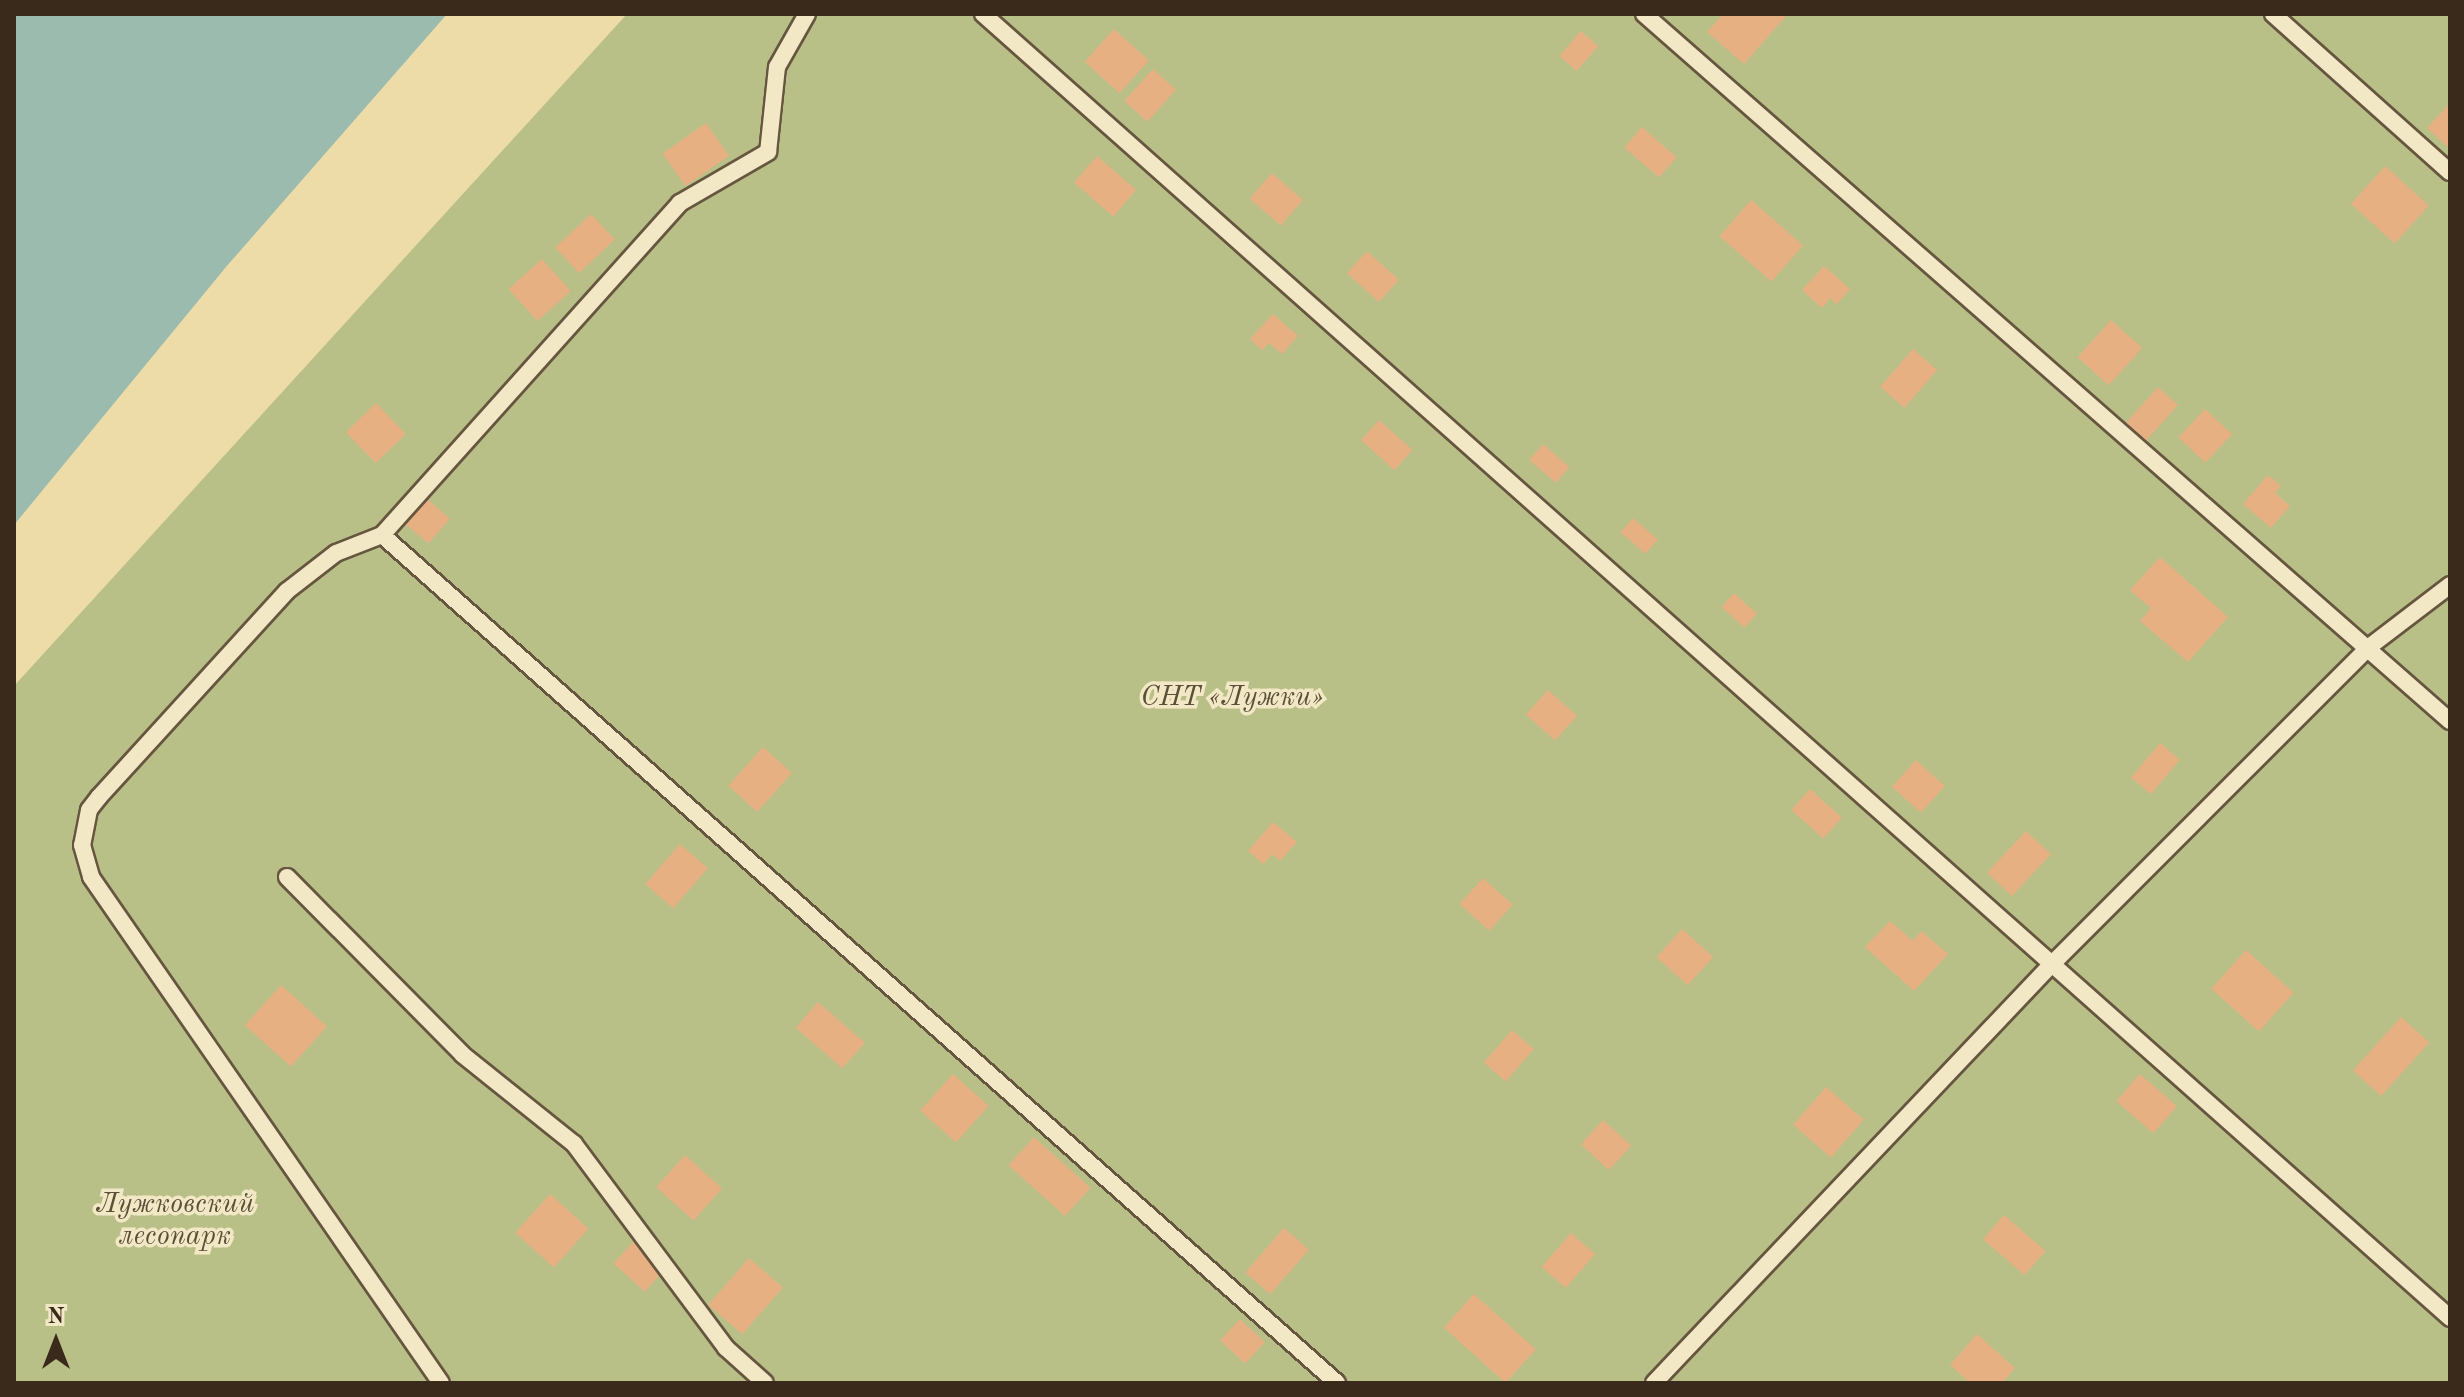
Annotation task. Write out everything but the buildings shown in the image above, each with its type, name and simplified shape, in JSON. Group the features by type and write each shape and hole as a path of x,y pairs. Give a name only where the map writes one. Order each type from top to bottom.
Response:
{"lane":[{"path":"441,1383 91,877 82,845 89,810 287,591 336,553 382,535 680,203 768,152 777,67 807,14"},
{"path":"983,14 2450,1318"},
{"path":"1644,14 2450,721"},
{"path":"2273,14 2450,172"},
{"path":"382,535 1337,1383"},
{"path":"1654,1383 2051,965 2369,647 2450,585"},
{"path":"287,877 463,1055 574,1144 726,1348 765,1383"}],"green space":[{"name":"СНТ «Лужки»","path":"627,14 2450,14 2450,1383 14,1383 14,686"}],"shaded area":[{"path":"14,14 447,14 226,267 14,525"}],"park label":[{"name":"Лужковский лесопарк","path":"175,1221"}]}
